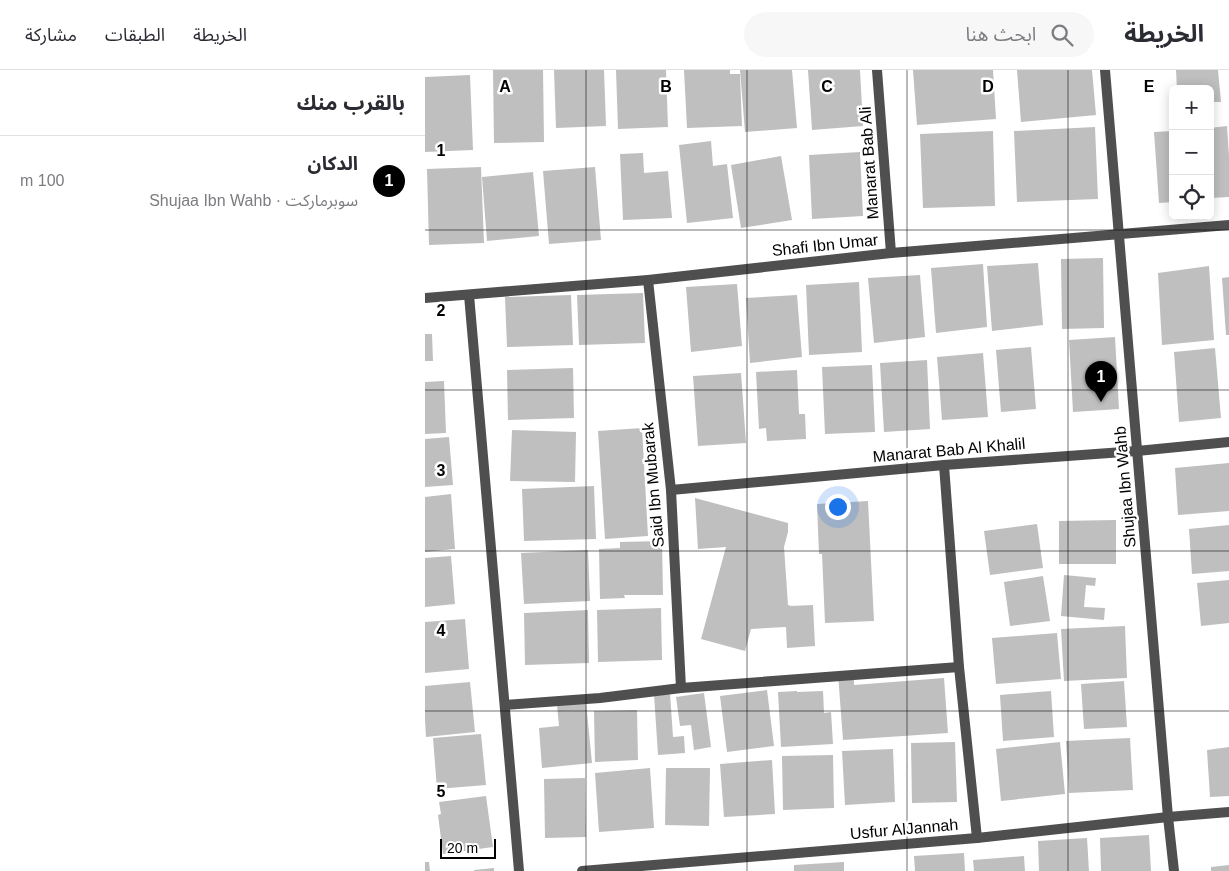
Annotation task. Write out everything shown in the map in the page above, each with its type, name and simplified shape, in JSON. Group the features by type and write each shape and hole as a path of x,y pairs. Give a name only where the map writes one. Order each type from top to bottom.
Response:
{"street":[{"name":"Manarat Bab Ali","path":"877,70 891,253"},
{"name":"Shujaa Ibn Wahb","path":"1105,70 1174,871"},
{"name":"Shafi Ibn Umar","path":"425,298 649,280 891,253 1229,225"},
{"name":"Said Ibn Mubarak","path":"649,280 671,490 681,688"},
{"path":"469,295 519,871"},
{"name":"Manarat Bab Al Khalil","path":"671,490 944,465 1137,451 1229,442"},
{"path":"944,465 959,667 977,838"},
{"path":"505,705 600,698 681,688 959,667"},
{"name":"Usfur AlJannah","path":"581,871 977,838 1229,812"}],"building":[{"path":"493,70 543,70 544,142 494,143"},
{"path":"554,70 604,70 606,126 556,128"},
{"path":"616,70 666,70 668,127 618,129"},
{"path":"684,70 730,70 730,74 740,74 742,126 687,128"},
{"path":"740,70 792,70 797,128 745,132"},
{"path":"808,70 860,70 863,126 812,130"},
{"path":"913,70 993,70 996,119 917,125"},
{"path":"1017,70 1092,70 1096,115 1021,122"},
{"path":"1176,70 1218,70 1221,102 1214,102 1214,85 1177,85"},
{"path":"470,75 473,150 425,152 425,77"},
{"path":"1227,126 1229,197 1214,198 1214,128"},
{"path":"1095,127 1098,199 1017,202 1014,131"},
{"path":"993,131 995,206 923,208 920,134"},
{"path":"1169,131 1169,202 1159,203 1154,132"},
{"path":"711,141 713,166 727,164 733,218 687,223 679,145"},
{"path":"860,152 863,216 812,219 809,155"},
{"path":"643,153 644,173 668,171 672,218 623,220 620,154"},
{"path":"781,156 792,220 741,228 731,165"},
{"path":"481,167 484,243 429,245 427,169"},
{"path":"595,167 601,240 549,244 543,171"},
{"path":"533,172 539,236 487,241 482,177"},
{"path":"1103,258 1104,328 1062,329 1061,259"},
{"path":"1038,263 1043,325 992,331 987,266"},
{"path":"983,264 987,327 936,333 931,268"},
{"path":"1209,266 1214,340 1162,345 1158,273"},
{"path":"920,275 925,337 874,343 868,278"},
{"path":"1229,277 1229,335 1226,335 1222,278"},
{"path":"859,282 862,352 809,355 806,285"},
{"path":"737,284 742,346 691,352 686,287"},
{"path":"643,293 645,343 579,345 577,295"},
{"path":"571,295 573,345 507,347 505,297"},
{"path":"797,295 802,357 750,363 746,298"},
{"path":"425,334 432,334 433,361 425,361"},
{"path":"1115,337 1119,409 1073,412 1069,340"},
{"path":"1031,347 1036,409 1001,412 996,350"},
{"path":"1215,348 1221,418 1179,422 1174,352"},
{"path":"983,353 988,417 942,420 937,357"},
{"path":"927,360 930,429 884,432 880,363"},
{"path":"872,365 875,432 825,434 822,367"},
{"path":"573,368 574,418 508,420 507,370"},
{"path":"797,370 799,414 805,414 806,439 767,441 766,428 759,429 756,372"},
{"path":"741,373 746,443 698,446 693,376"},
{"path":"444,381 446,433 425,434 425,382"},
{"path":"642,428 648,536 605,539 598,431"},
{"path":"512,430 576,432 575,482 510,481"},
{"path":"449,437 453,485 425,487 425,439"},
{"path":"1229,463 1229,511 1178,515 1175,468"},
{"path":"594,486 596,539 524,541 522,489"},
{"path":"451,494 455,549 425,552 425,497"},
{"path":"695,498 788,523 784,547 788,605 813,605 815,646 787,648 786,627 751,629 745,651 701,639 726,547 698,549"},
{"path":"868,501 874,621 825,623 822,554 819,554 817,504"},
{"path":"1116,520 1116,564 1059,564 1059,521"},
{"path":"1037,524 1043,568 990,575 984,531"},
{"path":"1229,525 1229,571 1192,574 1189,529"},
{"path":"662,541 663,595 624,595 625,598 600,599 599,549 620,548 620,542"},
{"path":"588,550 590,601 524,604 521,553"},
{"path":"451,556 455,604 425,607 425,558"},
{"path":"1064,575 1096,578 1095,586 1086,585 1084,607 1105,608 1104,620 1061,616"},
{"path":"1043,576 1050,621 1010,626 1004,582"},
{"path":"1229,580 1229,623 1201,626 1197,583"},
{"path":"661,608 662,660 598,662 597,610"},
{"path":"588,610 589,663 525,665 524,613"},
{"path":"465,619 469,669 425,673 425,622"},
{"path":"1125,626 1127,678 1064,681 1061,629"},
{"path":"1057,633 1061,679 996,684 992,638"},
{"path":"838,674 854,674 854,685 944,678 948,733 843,740"},
{"path":"1124,681 1127,727 1084,729 1081,684"},
{"path":"470,682 475,732 426,737 425,686"},
{"path":"767,690 774,746 727,752 720,696"},
{"path":"823,691 824,713 831,712 833,744 781,747 778,692"},
{"path":"1051,691 1054,737 1003,741 1000,695"},
{"path":"670,693 673,737 684,736 685,753 658,755 654,694"},
{"path":"704,693 711,747 694,750 691,725 680,726 676,697"},
{"path":"586,702 592,763 542,768 539,728 559,726 557,705"},
{"path":"637,710 638,760 595,762 594,711"},
{"path":"481,734 486,785 437,789 433,738"},
{"path":"1130,738 1133,790 1069,793 1066,741"},
{"path":"955,742 957,802 912,803 911,743"},
{"path":"1060,742 1065,794 1001,801 996,749"},
{"path":"1229,747 1229,796 1210,797 1207,750"},
{"path":"893,749 895,802 845,805 842,751"},
{"path":"833,755 834,808 783,810 782,756"},
{"path":"772,760 775,814 724,817 720,764"},
{"path":"650,768 654,828 599,832 595,773"},
{"path":"666,768 710,768 709,826 665,825"},
{"path":"585,778 586,837 545,838 544,779"},
{"path":"486,796 493,847 443,854 438,815 441,814 439,802"},
{"path":"1149,835 1151,871 1101,871 1100,838"},
{"path":"1087,838 1089,871 1039,871 1038,841"},
{"path":"964,853 965,871 915,871 914,856"},
{"path":"1024,856 1025,871 974,871 973,860"},
{"path":"425,862 429,862 430,871 425,871"},
{"path":"844,862 844,871 794,871 794,865"},
{"path":"1229,865 1229,871 1211,871 1211,867"},
{"path":"494,868 494,871 474,871 474,870"}],"place":[{"name":"الدكان","path":"1101,402"}]}
